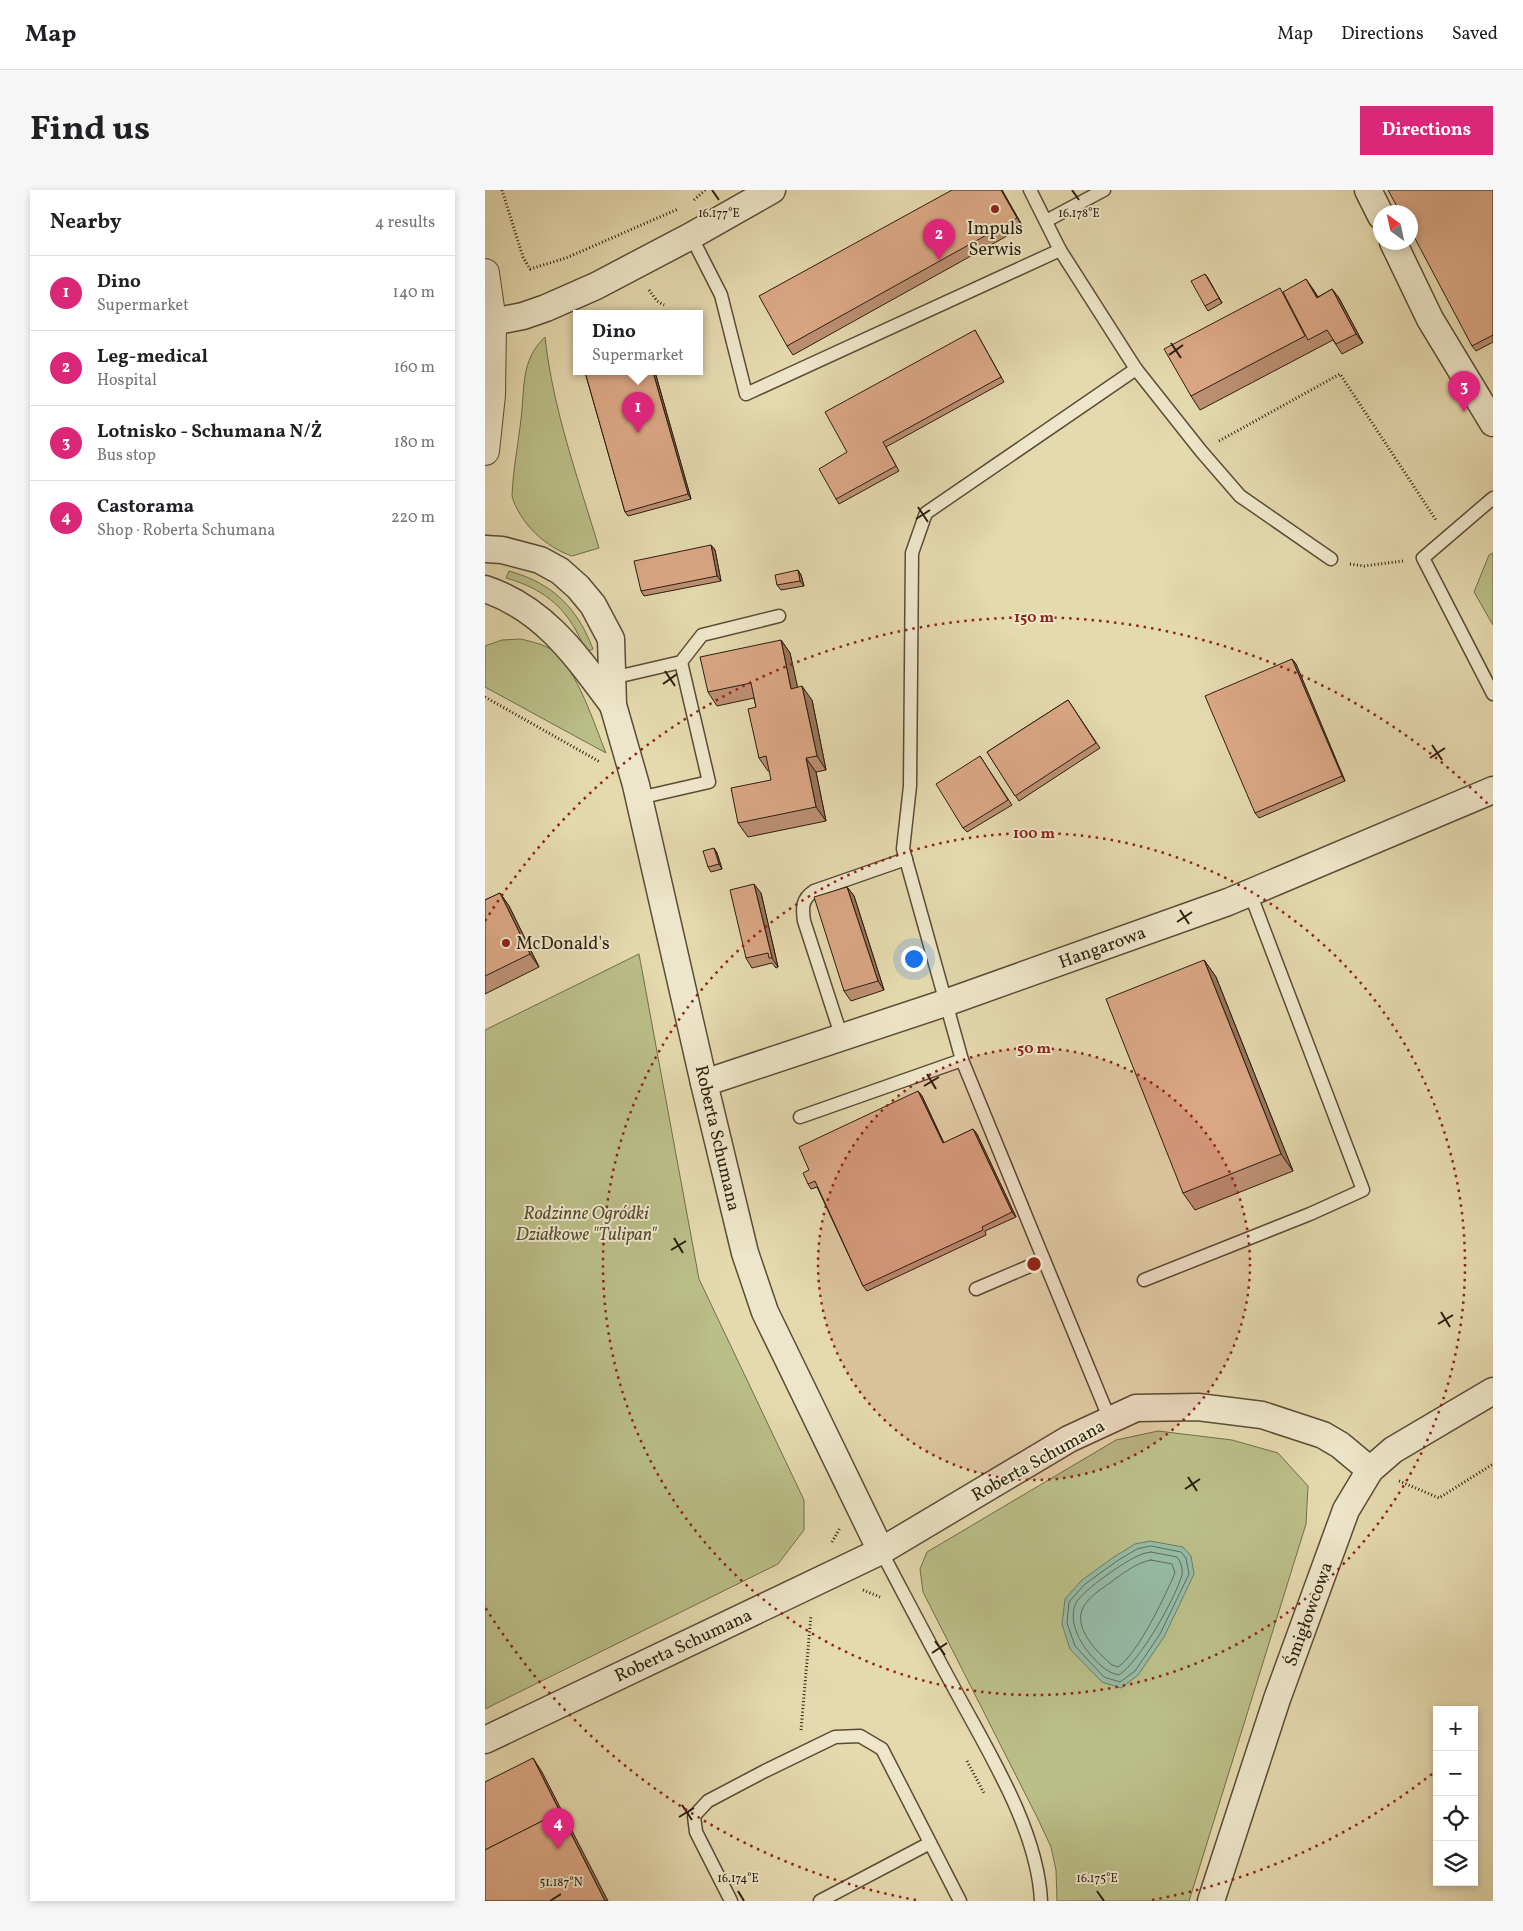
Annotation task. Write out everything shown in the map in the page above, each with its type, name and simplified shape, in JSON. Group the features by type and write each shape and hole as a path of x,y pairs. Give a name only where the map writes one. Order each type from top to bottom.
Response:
{"street":[{"path":"492,322 523,316 596,286 691,236 772,190"},
{"path":"1368,190 1376,205"},
{"path":"1397,250 1430,319 1493,423"},
{"path":"485,273 492,322 491,395 485,451"},
{"name":"Roberta Schumana","path":"485,549 502,550 540,560 560,571 578,587 593,605 611,639 613,705 639,798 745,1253 765,1312 881,1551"},
{"name":"Roberta Schumana","path":"485,589 497,593 538,617 561,638 613,705"},
{"name":"Hangarowa","path":"704,1083 945,1003 1250,893 1493,790"},
{"name":"Śmigłowcowa","path":"1211,1901 1277,1699 1346,1510 1370,1470 1393,1450 1493,1391"},
{"name":"Roberta Schumana","path":"485,1740 881,1551 1069,1439 1136,1408 1199,1407 1262,1415 1323,1435 1339,1445 1370,1470"}],"lane":[{"path":"1030,190 1060,250 1136,369 1201,451 1240,496 1331,559"},
{"path":"1047,221 1104,190"},
{"path":"691,236 721,294 746,394 1060,250"},
{"path":"1109,1420 962,1060 903,849 910,786 913,553 926,513 1136,369"},
{"path":"1493,498 1423,558 1493,694"},
{"path":"612,678 681,662 702,635 779,616"},
{"path":"639,798 709,782 681,662"},
{"path":"842,1038 804,921 803,901 813,890 906,858"},
{"path":"1144,1280 1310,1214 1363,1190 1250,893"},
{"path":"800,1117 962,1060"},
{"path":"976,1289 1044,1260"},
{"name":"Roberta Schumana","path":"881,1551 983,1740 1010,1796 1033,1850 1041,1901"},
{"path":"731,1901 695,1832 694,1816 708,1801 799,1754 835,1737 860,1736 882,1749 958,1900"},
{"path":"820,1901 930,1843"}],"path":[{"path":"502,190 523,257 531,269 566,258 681,208"},
{"path":"690,204 705,190"},
{"path":"646,285 657,301 664,305"},
{"path":"1201,451 1340,374 1424,502"},
{"path":"1331,559 1343,564 1364,566 1423,558"},
{"path":"485,697 601,762 605,769"},
{"path":"1370,1470 1439,1498 1493,1464"},
{"path":"859,1589 876,1594 884,1600"},
{"path":"799,1754 811,1606"},
{"path":"966,1758 987,1800"}],"green space":[{"path":"545,337 560,417 599,548 572,556 543,540 527,524 515,506 512,496 527,365 537,346"},
{"path":"1493,553 1493,625 1474,592 1489,555"},
{"path":"509,571 538,582 561,599 579,621 593,649 586,652 573,625 556,604 534,589 506,578"},
{"path":"521,639 546,647 562,660 578,684 606,753 485,687 485,646 502,640"},
{"name":"Rodzinne Ogródki Działkowe \"Tulipan\"","path":"639,954 699,1279 804,1500 804,1530 778,1564 485,1709 485,1030"},
{"path":"1158,1431 1232,1440 1278,1453 1308,1486 1306,1524 1189,1901 1057,1901 1056,1870 1051,1847 923,1592 920,1569 927,1552 1116,1440"}],"water":[{"path":"1150,1541 1183,1547 1191,1556 1194,1574 1164,1637 1138,1675 1121,1688 1102,1682 1070,1649 1062,1624 1065,1599 1082,1580 1114,1557 1135,1544"}],"building":[{"path":"952,190 1001,190 1017,218 787,346 759,296"},
{"path":"1388,190 1493,190 1493,335 1472,346 1418,244 1418,205 1396,205"},
{"path":"1205,274 1219,298 1205,306 1191,281"},
{"path":"1306,279 1317,298 1332,289 1356,334 1336,344 1327,330 1308,340 1283,292"},
{"path":"1280,288 1305,336 1191,396 1164,349"},
{"path":"975,330 1001,377 883,442 896,466 836,499 819,469 847,452 825,412"},
{"path":"586,375 654,375 688,494 625,512"},
{"path":"711,545 717,576 641,591 634,561"},
{"path":"798,570 800,581 777,585 775,575"},
{"path":"781,640 791,689 802,686 817,756 806,758 816,807 738,823 731,788 771,780 766,756 759,758 748,709 756,707 751,683 708,692 700,657"},
{"path":"1292,659 1342,776 1255,813 1205,696"},
{"path":"1068,700 1096,743 1015,796 987,752"},
{"path":"980,756 1008,800 963,828 936,784"},
{"path":"714,848 719,864 708,867 703,851"},
{"path":"754,884 772,958 769,958 768,953 746,958 730,890"},
{"path":"847,887 878,981 844,991 814,897"},
{"name":"McDonald's","path":"500,893 530,954 485,976 485,900"},
{"path":"1204,960 1281,1154 1183,1193 1106,999"},
{"path":"918,1091 943,1143 973,1129 1012,1212 982,1227 983,1230 863,1286 815,1181 808,1184 803,1173 809,1170 799,1147"},
{"path":"533,1758 560,1812 485,1850 485,1782"},
{"path":"560,1812 605,1901 485,1901 485,1850"}],"place":[{"name":"Impuls Serwis","path":"995,209"},
{"name":"Leg-medical","path":"939,260"},
{"name":"Lotnisko - Schumana N/Ż","path":"1464,412"},
{"name":"Dino","path":"638,433"},
{"name":"McDonald's","path":"506,943"},
{"name":"Castorama","path":"558,1849"}]}
